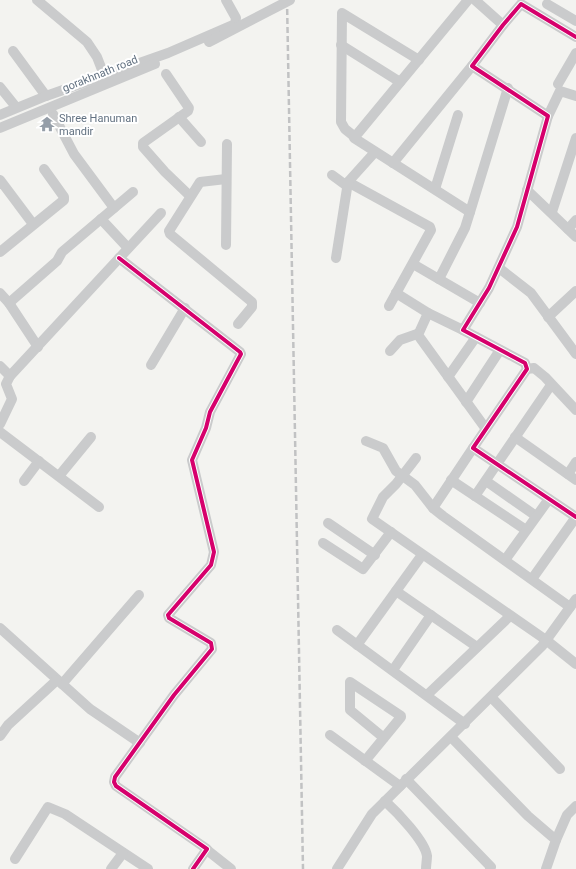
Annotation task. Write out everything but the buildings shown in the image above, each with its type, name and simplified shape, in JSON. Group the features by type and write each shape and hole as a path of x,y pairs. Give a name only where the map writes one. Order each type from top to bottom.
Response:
{"street":[{"path":"37,0 87,42 97,57 104,75"},
{"path":"0,115 16,107 168,53 235,24 236,18 226,0"},
{"name":"gorakhnath road","path":"0,128 209,42 290,0"},
{"path":"356,136 468,0"},
{"path":"475,0 503,25"},
{"path":"393,163 522,2 576,37"},
{"path":"540,14 549,2 576,21"},
{"path":"419,60 344,13 340,16 341,122 345,129 356,136 354,138 470,212"},
{"path":"341,45 400,82"},
{"path":"13,51 46,96"},
{"path":"558,84 576,53"},
{"path":"472,66 508,88 548,116"},
{"path":"166,74 189,104 188,111 143,145 165,172 190,196"},
{"path":"0,87 16,107"},
{"path":"439,279 465,228 508,88"},
{"path":"463,330 499,268 517,227 548,116 560,91 576,96"},
{"path":"52,114 74,154 114,208"},
{"path":"435,190 458,115"},
{"path":"179,117 201,142"},
{"path":"552,212 576,138"},
{"path":"226,245 227,144"},
{"path":"336,258 348,184 376,152"},
{"path":"0,252 64,200 64,197 44,168"},
{"path":"332,174 430,227 431,232 389,306"},
{"path":"226,179 200,182 169,230 170,234 252,302 252,308 238,324"},
{"path":"0,180 33,224"},
{"path":"527,190 552,212 576,238"},
{"path":"9,303 56,261 62,252 133,192"},
{"path":"0,424 12,399 6,384 10,376 161,213"},
{"path":"101,219 128,248"},
{"path":"568,229 576,220"},
{"path":"119,258 239,349 241,354 210,412 206,428 192,460 214,552 214,558 211,565 168,615 169,618 211,643 212,649 174,696 115,778 114,782 116,786 207,850 231,869"},
{"path":"413,264 480,303"},
{"path":"499,268 531,293 576,353"},
{"path":"548,317 576,291"},
{"path":"0,293 9,303 38,347"},
{"path":"396,293 428,313 525,363 527,369"},
{"path":"151,365 185,308"},
{"path":"390,351 400,340 418,334 428,313"},
{"path":"418,334 486,429"},
{"path":"448,377 476,337"},
{"path":"466,402 500,350"},
{"path":"0,366 10,376"},
{"path":"433,508 527,369 534,368 576,410"},
{"path":"475,496 551,385"},
{"path":"0,432 99,507"},
{"path":"59,476 91,437"},
{"path":"515,438 572,477 576,462"},
{"path":"337,869 372,814 465,724 546,640 573,603 532,579 433,508 415,485 394,468 383,448 366,441"},
{"path":"474,448 576,517 532,579"},
{"path":"416,458 383,497 372,519 546,640 575,662"},
{"path":"24,481 39,461"},
{"path":"451,480 526,530"},
{"path":"486,481 536,516"},
{"path":"505,560 549,499"},
{"path":"328,523 375,555"},
{"path":"323,543 361,569 365,568 391,532"},
{"path":"357,645 422,554"},
{"path":"396,591 477,647"},
{"path":"0,736 4,722 59,682 139,596"},
{"path":"393,670 431,615"},
{"path":"427,695 510,616"},
{"path":"0,628 90,709 140,743"},
{"path":"336,630 393,670 465,724"},
{"path":"365,761 384,738 401,717 400,714 353,682 350,682 350,710 384,738"},
{"path":"491,697 560,769"},
{"path":"330,735 365,761 403,783 491,867 490,869"},
{"path":"451,737 528,816 556,840"},
{"path":"386,801 398,813 422,843 427,856 426,869"},
{"path":"546,869 567,815 576,806"},
{"path":"15,859 48,807 65,814 148,869"},
{"path":"193,869 207,850"},
{"path":"111,869 123,853"}],"railway":[{"path":"287,0 303,869"}],"cycle path":[{"path":"576,37 521,4 472,66 548,116 517,227 489,288 463,330 525,363 527,369 473,448 576,517"},
{"path":"119,258 241,354 210,412 206,428 192,460 214,552 211,565 168,615 169,618 211,643 212,649 174,695 115,777 114,782 116,786 207,849 193,869"}],"place":[{"name":"Shree Hanuman mandir","path":"47,124"}]}
